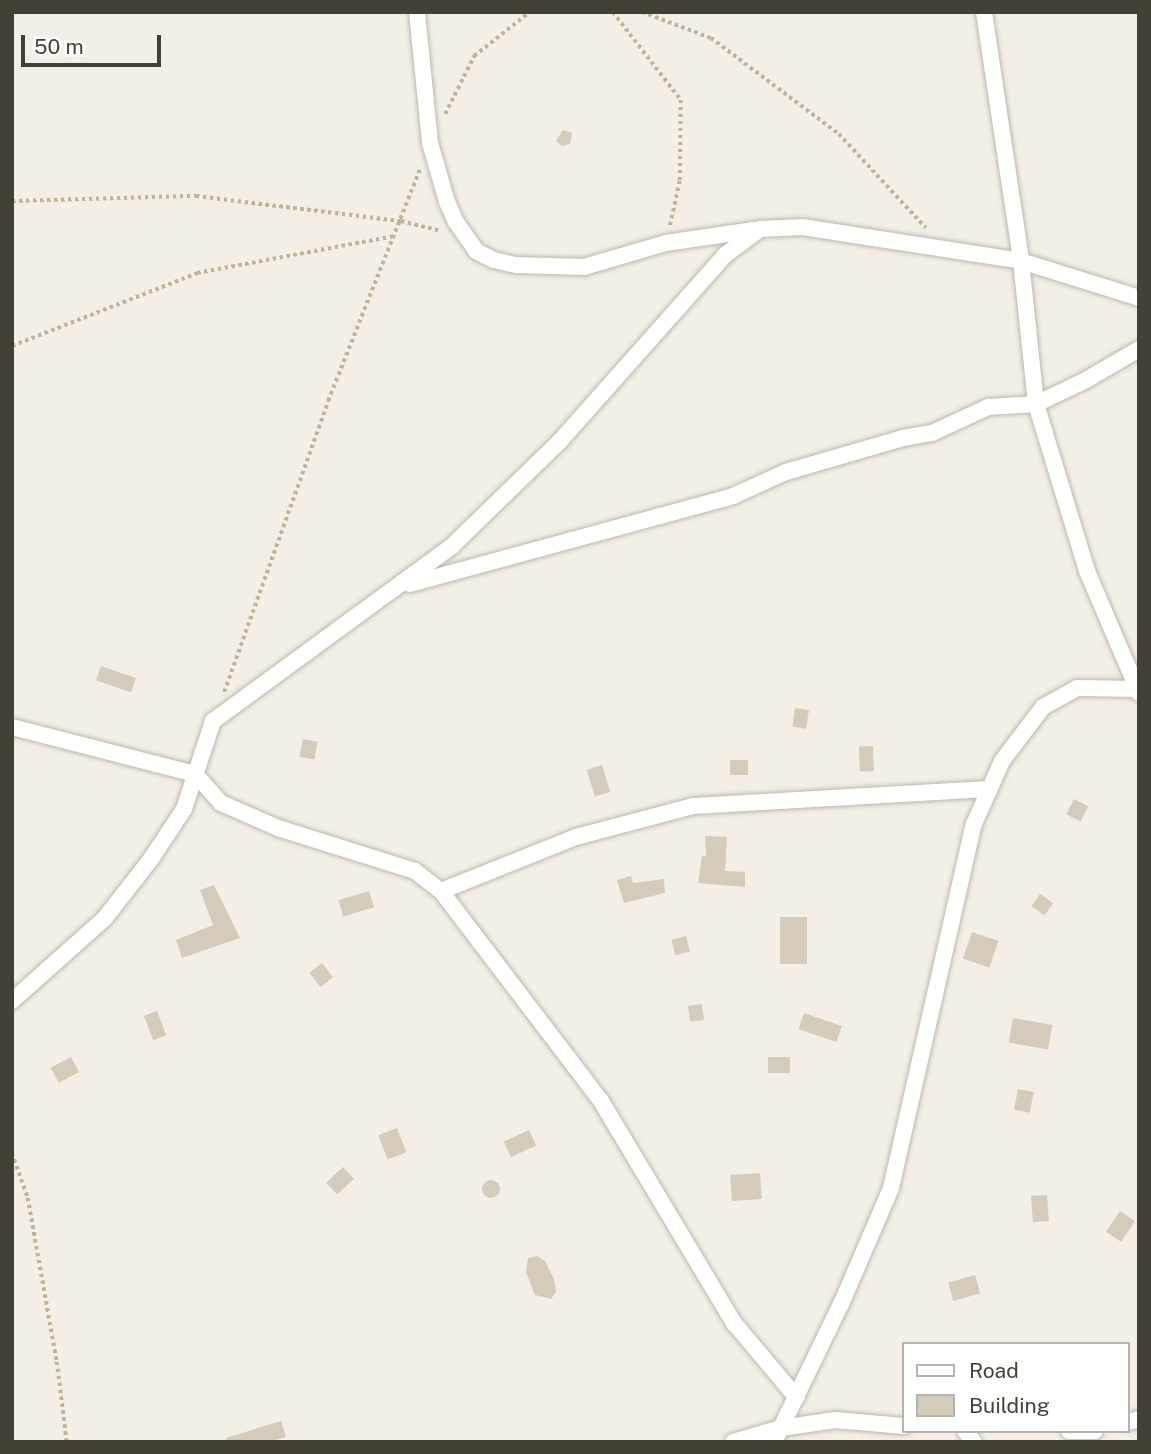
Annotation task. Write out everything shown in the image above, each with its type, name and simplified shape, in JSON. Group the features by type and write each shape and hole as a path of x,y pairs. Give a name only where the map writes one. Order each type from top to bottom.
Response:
{"street":[{"path":"417,12 430,143 451,212 476,251 494,260 516,265 574,267 605,263 666,243 760,229 802,227 1021,261 1139,298"},
{"path":"777,1435 842,1301 891,1188 974,824 1002,761 1043,708 1077,688 1138,690 1087,570 1036,404 1021,261 984,12"},
{"path":"12,1001 105,918 128,891 177,822 189,796 214,721 452,546 561,441 725,256 760,229"},
{"path":"398,587 733,496 786,472 932,432 988,407 1036,404 1086,380 1139,349"},
{"path":"12,727 195,774 221,803 278,828 415,871 441,891 601,1101 734,1322 796,1397"},
{"path":"441,891 576,837 693,806 989,789"},
{"path":"733,1442 777,1435 835,1420 902,1426"}],"path":[{"path":"214,721 328,401 430,143 474,56 530,12"},
{"path":"613,12 681,100 680,181 666,243"},
{"path":"642,12 711,37 839,134 944,247"},
{"path":"12,201 196,196 401,220 439,230 476,251"},
{"path":"12,346 197,273 395,236"},
{"path":"12,1153 28,1198 57,1362 67,1442"}],"building":[{"path":"563,130 572,133 570,144 562,146 556,141"},
{"path":"101,666 136,678 131,692 96,680"},
{"path":"795,708 809,710 806,729 792,727"},
{"path":"303,739 318,742 314,760 300,757"},
{"path":"859,746 873,746 874,771 860,771"},
{"path":"730,760 748,760 748,775 730,775"},
{"path":"602,765 610,792 595,796 587,770"},
{"path":"1074,799 1088,806 1081,821 1066,814"},
{"path":"705,836 727,837 725,871 745,872 745,887 698,883 702,856 706,856"},
{"path":"631,876 633,883 664,879 665,893 624,903 617,880"},
{"path":"214,885 240,938 182,958 176,940 213,925 200,890"},
{"path":"369,891 374,907 343,917 338,900"},
{"path":"1040,894 1053,903 1045,915 1031,906"},
{"path":"780,917 807,917 807,964 780,964"},
{"path":"972,932 998,941 989,968 963,958"},
{"path":"686,936 690,952 675,955 671,940"},
{"path":"322,963 333,977 320,987 309,973"},
{"path":"702,1004 704,1020 690,1022 688,1006"},
{"path":"157,1011 166,1035 153,1040 144,1016"},
{"path":"804,1013 842,1026 836,1042 798,1029"},
{"path":"1013,1018 1052,1025 1048,1050 1009,1043"},
{"path":"71,1057 79,1072 59,1083 51,1068"},
{"path":"768,1057 790,1057 790,1073 768,1073"},
{"path":"1018,1089 1034,1092 1030,1113 1014,1110"},
{"path":"397,1128 406,1152 388,1159 378,1135"},
{"path":"529,1130 536,1145 511,1157 504,1142"},
{"path":"343,1167 354,1179 337,1194 326,1183"},
{"path":"760,1173 762,1199 732,1201 730,1175"},
{"path":"491,1180 497,1183 500,1189 497,1195 491,1198 485,1195 482,1189 485,1183"},
{"path":"1047,1195 1049,1221 1033,1222 1031,1196"},
{"path":"1120,1211 1135,1221 1121,1242 1106,1232"},
{"path":"537,1256 545,1261 554,1279 556,1292 551,1299 535,1295 526,1272 528,1258"},
{"path":"975,1275 980,1293 953,1301 948,1283"},
{"path":"281,1421 286,1437 269,1442 226,1442 226,1438"}]}
